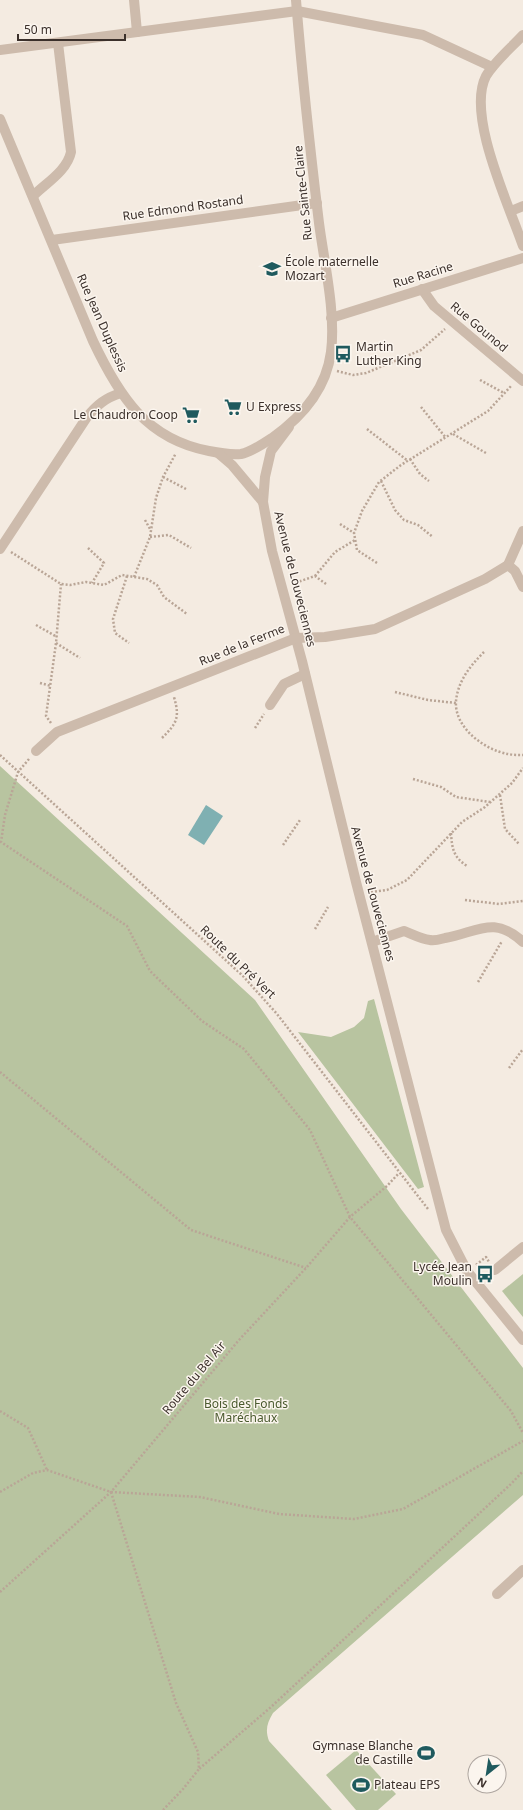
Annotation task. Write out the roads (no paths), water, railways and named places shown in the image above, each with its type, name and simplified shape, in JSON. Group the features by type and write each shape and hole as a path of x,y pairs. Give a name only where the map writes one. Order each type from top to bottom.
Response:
{"street":[{"path":"134,0 137,32"},
{"name":"Rue Sainte-Claire","path":"255,448 289,427 307,409 316,394 327,368 331,350 331,318 317,203 296,0"},
{"path":"297,11 304,0"},
{"path":"0,50 297,11 423,35 492,67"},
{"path":"523,35 492,67 486,77 479,102 485,140 523,246"},
{"path":"33,196 58,173 69,160 71,152 58,43"},
{"name":"Rue Jean Duplessis","path":"0,119 52,240 93,341 107,371 137,414 181,444 218,453 241,454 255,448"},
{"name":"Rue Edmond Rostand","path":"52,240 317,203"},
{"path":"511,211 523,206"},
{"name":"Rue Racine","path":"331,318 523,258"},
{"name":"Rue Gounod","path":"422,289 434,306 521,379"},
{"path":"1,548 86,418 99,403 110,396 121,393"},
{"name":"Avenue de Louveciennes","path":"289,427 271,451 262,502 272,551 296,638 359,893 446,1230 467,1271 523,1340"},
{"name":"Avenue de Louveciennes","path":"218,453 232,465 262,502"},
{"path":"523,531 508,565 515,572 523,587"},
{"name":"Rue de la Ferme","path":"36,751 57,732 296,638 325,637 375,628 485,579 508,565"},
{"path":"270,705 284,684 305,674"},
{"path":"372,942 404,931 431,940 452,936 471,930 496,926 509,930 523,942"},
{"path":"495,1270 523,1247"},
{"path":"497,1594 523,1570"}],"water":[{"path":"206,805 223,816 204,845 188,835"}],"place":[{"name":"École maternelle Mozart","path":"272,269"},
{"name":"Martin Luther King","path":"343,354"},
{"name":"U Express","path":"233,407"},
{"name":"Le Chaudron Coop","path":"191,415"},
{"name":"Lycée Jean Moulin","path":"485,1274"},
{"name":"Gymnase Blanche de Castille","path":"426,1753"},
{"name":"Plateau EPS","path":"361,1785"}],"park label":[{"name":"Bois des Fonds Maréchaux","path":"246,1411"}]}
